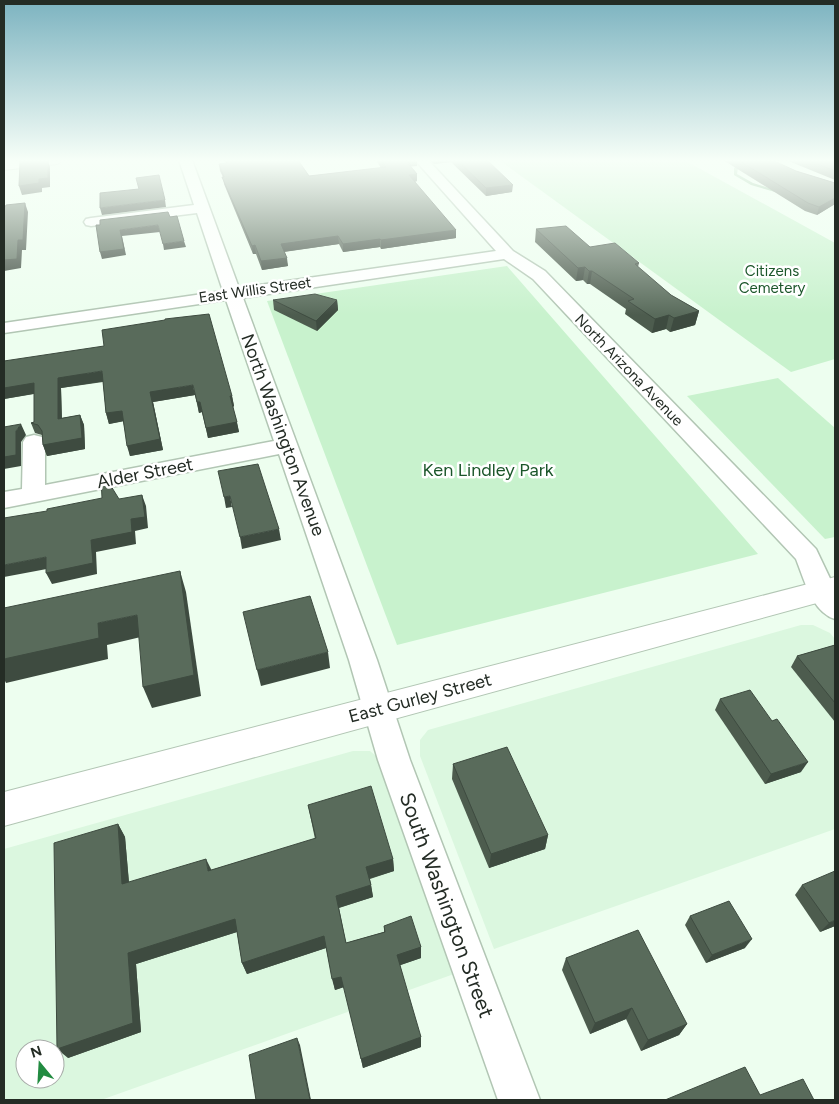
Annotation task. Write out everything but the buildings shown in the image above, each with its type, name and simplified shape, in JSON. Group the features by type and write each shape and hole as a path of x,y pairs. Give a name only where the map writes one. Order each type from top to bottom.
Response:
{"main road":[{"name":"East Gurley Street","path":"4,809 379,710 831,595"}],"street":[{"path":"91,222 175,212"},
{"name":"North Washington Avenue","path":"204,212 379,710"},
{"name":"North Arizona Avenue","path":"468,212 507,254 540,275 616,357 807,555 831,595"},
{"name":"East Willis Street","path":"4,328 507,254"},
{"path":"33,495 34,442"},
{"name":"Alder Street","path":"4,500 286,446"},
{"name":"South Washington Street","path":"379,710 394,760 518,1100"}],"shaded area":[{"path":"801,625 813,625 830,633 835,639 835,829 494,949 420,756 420,740 428,730"},
{"path":"353,751 370,751 382,761 454,974 101,1100 4,1100 4,849"}],"green space":[{"name":"Citizens Cemetery","path":"570,212 778,212 835,243 835,359 791,372"},
{"name":"Ken Lindley Park","path":"507,266 758,554 397,645 267,301"},
{"path":"778,378 835,428 835,537 825,539 687,396"}]}
